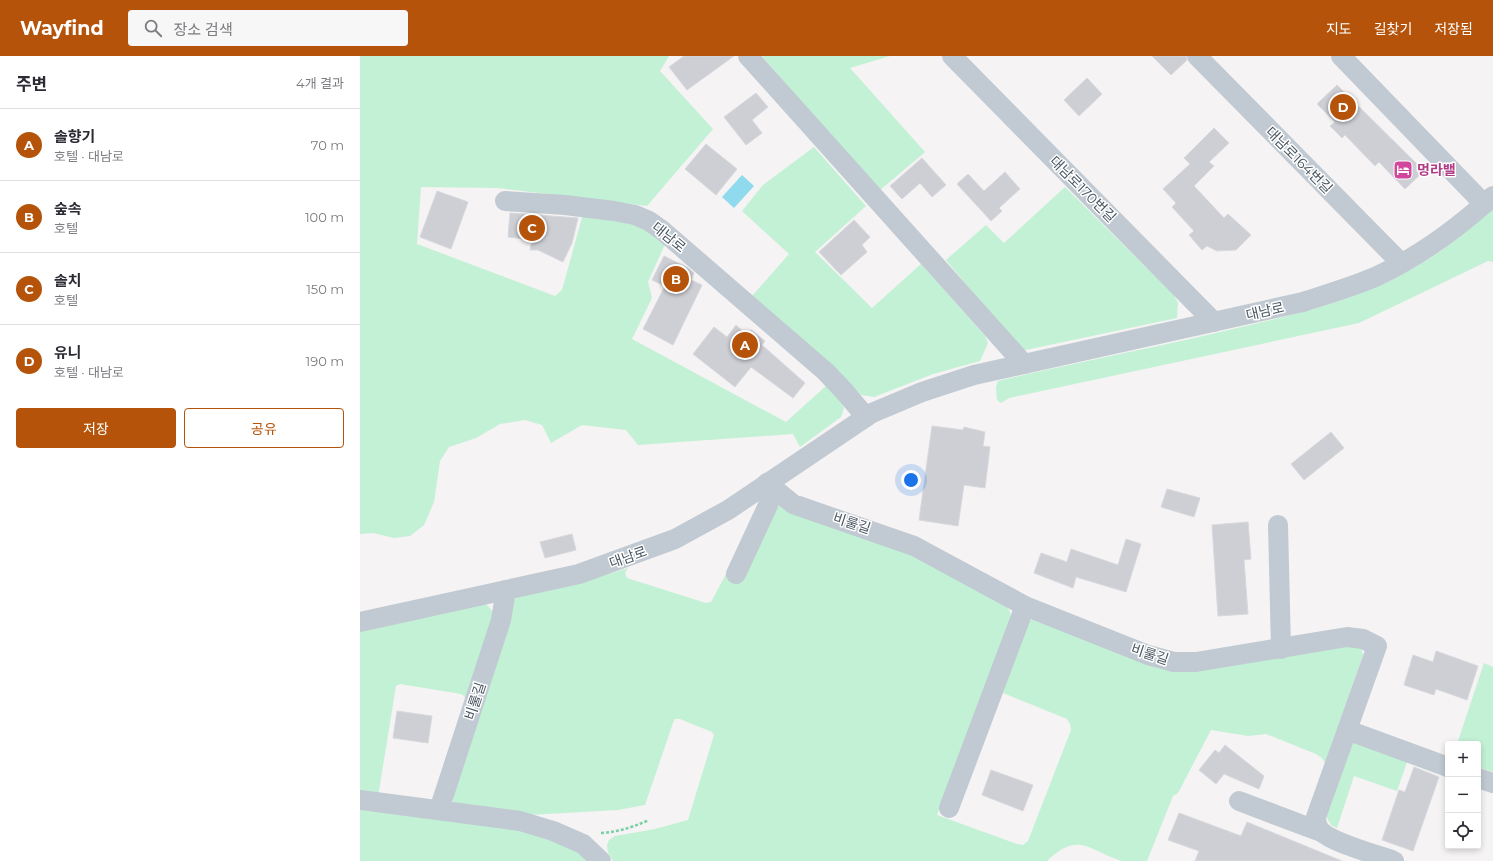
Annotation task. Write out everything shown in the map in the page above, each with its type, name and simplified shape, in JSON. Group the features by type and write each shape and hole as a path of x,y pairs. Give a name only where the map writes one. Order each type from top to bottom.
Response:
{"street":[{"path":"748,56 1024,364"},
{"name":"대남로170번길","path":"952,56 1214,322"},
{"name":"대남로164번길","path":"1197,56 1401,263"},
{"name":"대남로","path":"360,622 579,574 675,539 728,510 866,417 896,402 947,382 1303,302 1376,276 1401,263 1454,230 1489,200 1341,56"},
{"name":"대남로","path":"505,201 565,205 614,211 635,215 649,221 663,231 826,372 866,417"},
{"path":"736,574 769,503 767,483"},
{"name":"비룰길","path":"767,483 793,504 914,546 1025,606 1148,655 1174,662 1196,662 1347,637 1363,640 1377,646 1316,817 1316,825 1321,832"},
{"path":"1278,525 1281,648"},
{"name":"비룰길","path":"439,810 501,620 506,590"},
{"path":"948,808 1025,606"},
{"path":"1347,730 1445,766"},
{"path":"1481,779 1493,783"},
{"path":"360,800 520,821 553,831 583,844 601,861"},
{"path":"1239,801 1321,832 1384,859"}],"path":[{"path":"597,833 615,832 649,820"}],"green space":[{"path":"360,56 669,56 660,71 713,129 647,206 497,188 421,187 417,244 555,296 562,290 583,214 631,221 666,242 648,282 652,298 632,339 786,422 827,385 840,399 844,408 841,417 800,447 793,434 638,445 626,430 582,425 551,443 542,425 525,420 500,424 476,438 449,447 440,461 434,502 424,525 410,536 394,538 373,533 360,534"},
{"path":"762,56 890,56 850,68 925,152 879,191"},
{"path":"814,147 866,206 815,252 872,308 921,264 985,336 988,343 980,361 933,374 874,397 861,395 752,296 789,254 742,211 763,185"},
{"path":"1065,187 1174,295 1178,303 1177,318 1021,351 946,260 986,225 1004,243"},
{"path":"1493,208 1493,262 1488,261 1359,323 1009,398 1001,403 997,400 996,387 998,381 1260,323 1329,304 1374,288 1396,278 1427,260 1456,239"},
{"path":"779,506 785,506 877,538 1006,605 1010,612 1011,625 1009,632 937,815 1017,844 1023,845 1028,841 1071,730 1067,719 1003,693 1027,622 1032,619 1144,661 1343,643 1361,648 1363,655 1325,763 1322,758 1316,754 1266,734 1248,736 1211,730 1178,793 1173,796 1147,861 1122,861 1092,848 1076,845 1058,852 1047,861 613,861 608,853 607,845 609,840 615,836 655,829 688,820 714,735 712,732 680,719 675,719 673,723 645,805 618,810 528,815 457,806 453,801 453,794 514,600 518,596 583,582 628,568 625,573 627,578 706,603 711,602 726,574"},
{"path":"485,603 494,613 466,702 465,697 461,694 400,684 396,686 378,797 360,794 360,632"},
{"path":"1484,663 1493,667 1493,772 1481,768 1481,741 1458,741"},
{"path":"1358,741 1407,762 1397,791 1354,776 1337,828 1331,825 1326,816 1351,743"},
{"path":"360,810 515,828 578,850 591,861 360,861"}],"water":[{"path":"742,175 754,186 734,208 722,197"}],"building":[{"path":"684,56 734,56 687,90 669,67"},
{"path":"1152,56 1186,56 1187,60 1171,75"},
{"path":"1087,78 1102,94 1079,116 1064,100"},
{"path":"1337,85 1424,171 1405,189 1379,162 1375,166 1345,135 1342,138 1330,126 1335,122 1317,104"},
{"path":"756,93 768,107 752,120 762,133 746,145 724,117"},
{"path":"1214,128 1229,143 1209,162 1214,166 1194,186 1224,218 1228,214 1251,235 1236,250 1217,251 1207,246 1202,250 1189,235 1194,231 1172,207 1176,203 1163,189 1190,164 1184,158"},
{"path":"706,144 737,169 716,195 685,169"},
{"path":"922,158 946,185 932,197 920,183 902,199 890,186"},
{"path":"1005,172 1020,189 999,208 1002,211 991,221 957,184 968,174 984,191"},
{"path":"437,191 468,202 451,249 420,237"},
{"path":"510,213 578,218 572,243 563,262 538,250 530,250 532,240 508,237"},
{"path":"854,220 870,237 862,245 867,252 841,275 819,252"},
{"path":"664,256 688,268 694,273 691,280 702,285 673,345 643,329 665,286 652,280"},
{"path":"736,325 747,335 751,330 765,341 762,345 805,383 793,398 751,367 735,387 693,354 714,327 727,337"},
{"path":"932,426 963,430 964,427 985,432 983,446 990,447 985,488 964,485 958,526 919,520"},
{"path":"1331,432 1344,448 1304,480 1291,464"},
{"path":"1167,489 1200,498 1194,517 1161,507"},
{"path":"1248,522 1251,559 1244,560 1248,614 1218,616 1212,525"},
{"path":"572,534 576,550 545,558 540,542"},
{"path":"1126,539 1141,544 1126,592 1076,577 1073,588 1034,573 1041,553 1067,562 1071,549 1118,565"},
{"path":"1436,651 1478,666 1467,700 1436,689 1434,695 1404,685 1413,655 1433,662"},
{"path":"397,711 432,716 428,743 393,738"},
{"path":"1225,745 1264,776 1259,789 1224,774 1216,784 1199,770 1215,750 1219,753"},
{"path":"1414,767 1439,777 1413,851 1382,840 1399,790 1405,792"},
{"path":"991,770 1033,785 1023,811 982,795"},
{"path":"1179,813 1241,836 1247,822 1342,861 1195,861 1199,851 1168,840"}],"place":[{"name":"유니","path":"1343,107"},
{"name":"멍라밸","path":"1403,170"},
{"name":"솔치","path":"532,228"},
{"name":"숲속","path":"676,279"},
{"name":"솔향기","path":"745,345"}]}
